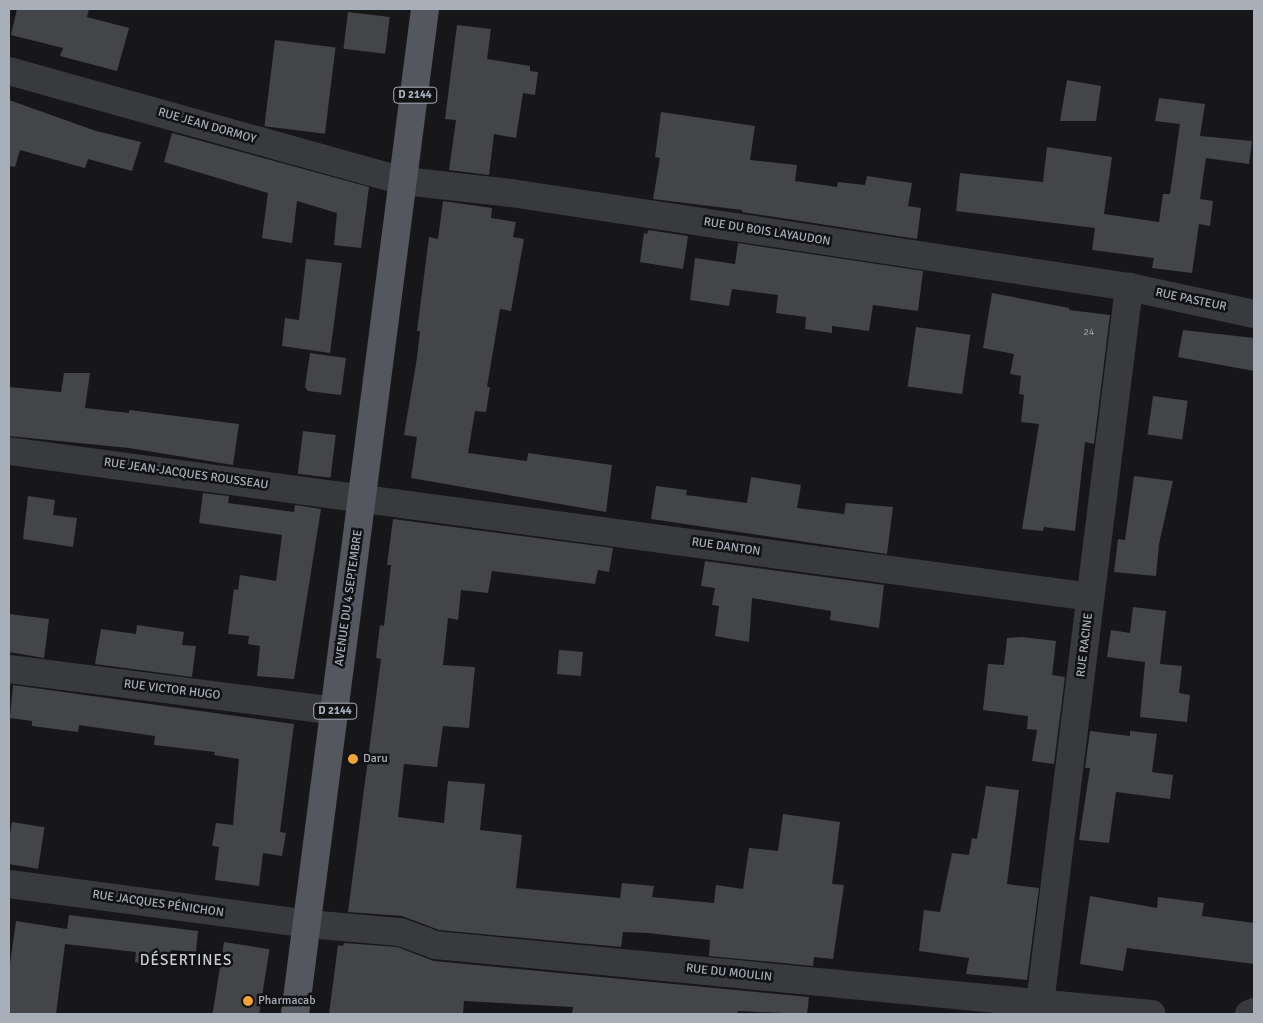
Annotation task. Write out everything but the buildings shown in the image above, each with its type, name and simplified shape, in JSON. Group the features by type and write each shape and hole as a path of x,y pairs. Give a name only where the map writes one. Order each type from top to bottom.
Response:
{"main road":[{"name":"D 2144","path":"404,181 425,9"},
{"name":"AVENUE DU 4 SEPTEMBRE","path":"295,1014 404,181"}],"street":[{"name":"RUE JEAN DORMOY","path":"9,70 404,181"},
{"name":"RUE DU BOIS LAYAUDON","path":"404,181 511,193 1129,287"},
{"name":"RUE PASTEUR","path":"1129,287 1254,314"},
{"name":"RUE RACINE","path":"1040,1003 1129,287"},
{"name":"RUE JEAN-JACQUES ROUSSEAU","path":"9,451 362,498"},
{"name":"RUE DANTON","path":"362,498 1090,597"},
{"name":"RUE VICTOR HUGO","path":"9,669 335,711"},
{"name":"RUE JACQUES PÉNICHON","path":"9,884 308,924"},
{"name":"RUE DU MOULIN","path":"308,924 400,932 435,945 1152,1014"},
{"path":"1249,1014 1254,1012"}],"place":[{"name":"Daru","path":"353,759"},
{"name":"Pharmacab","path":"248,1001"}],"district":[{"name":"DÉSERTINES","path":"186,961"}]}
